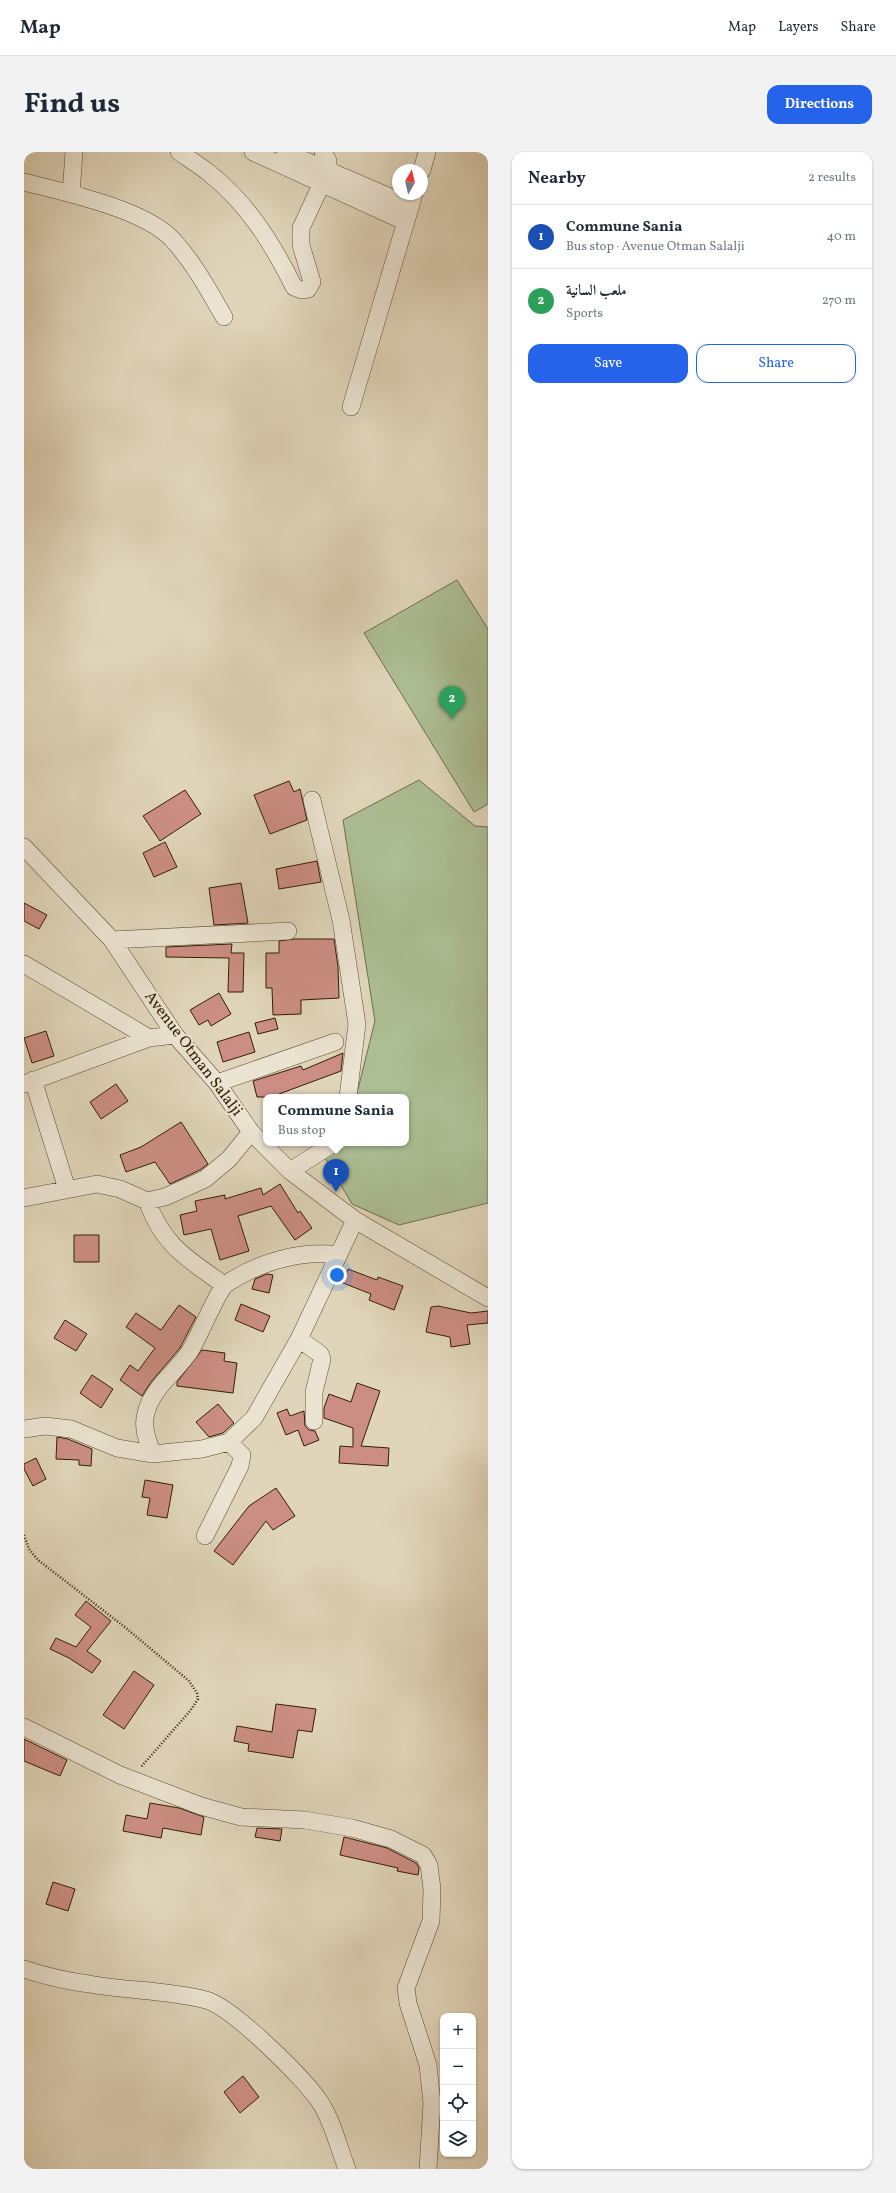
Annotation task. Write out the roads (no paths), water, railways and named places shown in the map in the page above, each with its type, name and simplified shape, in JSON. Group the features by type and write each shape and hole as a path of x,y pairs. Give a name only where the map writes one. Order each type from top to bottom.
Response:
{"street":[{"path":"71,194 74,152"},
{"path":"179,152 210,173 238,199 262,229 297,290 305,290 311,286 312,279 300,236 301,228 325,176 328,161 324,152"},
{"path":"252,152 325,176 410,207 351,407"},
{"path":"286,152 325,176"},
{"path":"424,164 427,152"},
{"path":"24,182 91,199 143,218 173,239 205,284 224,317"},
{"path":"272,245 300,236"},
{"path":"312,800 341,920 357,1024 348,1094"},
{"name":"Avenue Otman Salalji","path":"24,847 112,940 175,1035 217,1083 251,1132 263,1144"},
{"path":"112,940 288,931"},
{"path":"24,964 149,1038"},
{"path":"67,1188 28,1082 149,1038 175,1035"},
{"path":"217,1083 335,1042"},
{"path":"24,1198 67,1188 97,1184 120,1189 147,1201 165,1197 205,1179 230,1159 251,1132"},
{"name":"Avenue Otman Salalji","path":"265,1146 290,1171 355,1220 488,1298"},
{"path":"290,1171 329,1146"},
{"path":"147,1201 159,1228 173,1247 224,1285"},
{"path":"24,1429 45,1426 71,1430 117,1448 153,1454 202,1449 229,1442 254,1418 299,1340 355,1220"},
{"path":"153,1454 146,1438 145,1414 150,1400 190,1351 224,1285 267,1263 321,1253 339,1255"},
{"path":"299,1340 320,1354 322,1359 314,1392 314,1421"},
{"path":"205,1536 240,1466 242,1455 229,1442"},
{"path":"24,1727 131,1779 201,1806 242,1817 305,1820 352,1828 391,1839 423,1855 429,1865 432,1889 431,1921 406,1988 408,2003 428,2065 432,2103 428,2169"},
{"path":"24,1969 89,1985 170,1994 208,2000 246,2025 298,2076 320,2102 332,2124 347,2169"}],"place":[{"name":"ملعب السانية","path":"452,719"},
{"name":"Commune Sania","path":"336,1192"}]}
